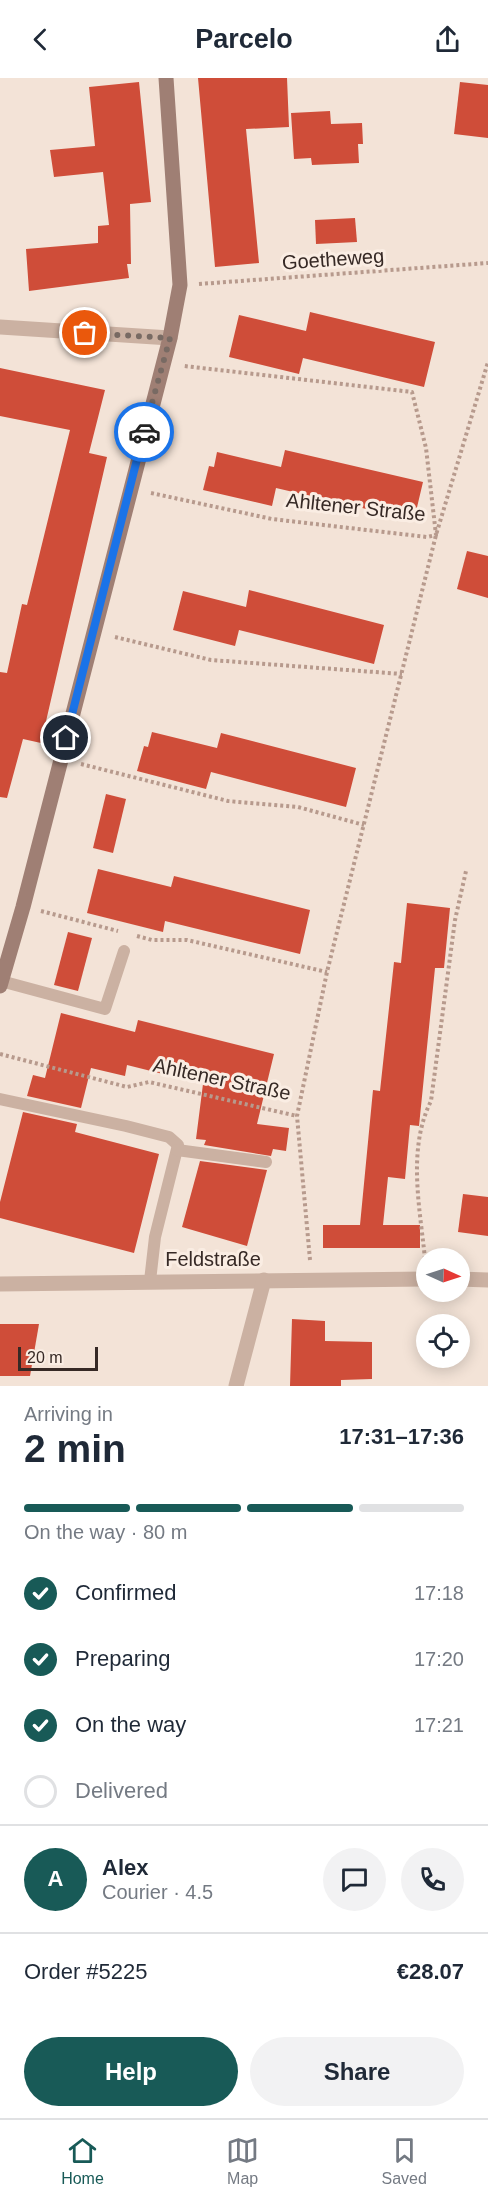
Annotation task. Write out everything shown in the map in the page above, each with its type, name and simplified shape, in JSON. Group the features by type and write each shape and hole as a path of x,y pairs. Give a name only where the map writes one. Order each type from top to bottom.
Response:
{"main road":[{"path":"1,984 170,338 180,285 166,78"}],"street":[{"path":"0,327 170,338"},
{"name":"Feldstraße","path":"0,1284 416,1279"},
{"path":"470,1279 488,1280"},
{"path":"236,1386 264,1280"}],"lane":[{"path":"1,984 105,1009 124,951"},
{"path":"0,1099 169,1137 178,1145 155,1237 150,1281"},
{"path":"177,1150 266,1162"}],"path":[{"name":"Goetheweg","path":"180,285 488,263"},
{"path":"312,1281 297,1116 327,972 436,535 488,362"},
{"name":"Ahltener Straße","path":"130,489 272,519 427,537 436,535 426,448 412,392 162,363"},
{"path":"93,632 211,660 402,674"},
{"path":"61,759 228,801 298,807 364,825"},
{"path":"423,1248 417,1194 418,1156 424,1115 431,1101 455,920 466,871"},
{"path":"23,907 120,932"},
{"path":"131,935 152,940 187,940 327,972"},
{"name":"Ahltener Straße","path":"0,1054 127,1087 149,1082 297,1116"}],"building":[{"path":"198,78 287,78 289,127 246,129 259,263 215,267"},
{"path":"139,82 151,202 130,204 131,264 127,264 129,278 29,291 26,249 98,243 98,226 109,225 103,172 54,177 50,150 95,146 89,87"},
{"path":"460,82 488,85 488,138 454,134"},
{"path":"330,111 331,124 362,123 363,144 358,144 359,163 312,165 311,158 294,159 291,113"},
{"path":"355,218 357,242 316,244 315,220"},
{"path":"310,312 435,342 424,387 303,358 299,374 229,357 239,315 306,331"},
{"path":"0,368 105,390 89,453 107,457 41,743 23,739 7,798 0,797 0,672 7,673 22,604 27,605 70,430 0,416"},
{"path":"285,450 423,482 414,520 276,488 272,506 203,490 209,466 214,467 217,452 281,467"},
{"path":"467,551 488,556 488,598 457,589"},
{"path":"249,590 384,625 374,664 239,630 235,646 173,630 183,591 246,607"},
{"path":"152,732 217,748 221,733 356,768 346,807 211,772 206,789 137,771 144,746 148,747"},
{"path":"106,794 126,799 113,853 93,848"},
{"path":"98,869 171,887 174,876 310,910 300,954 165,921 163,932 87,913"},
{"path":"407,903 450,908 444,968 435,968 419,1126 410,1125 405,1179 388,1177 383,1225 420,1225 420,1248 323,1248 323,1225 360,1225 373,1090 380,1091 394,962 401,963"},
{"path":"68,932 92,938 78,991 54,985"},
{"path":"61,1013 135,1032 138,1020 274,1054 257,1124 289,1128 286,1151 273,1149 271,1156 204,1145 206,1140 196,1139 203,1084 127,1065 125,1076 91,1068 81,1108 27,1096 33,1075 45,1078"},
{"path":"23,1112 77,1124 75,1132 159,1154 134,1253 0,1218 0,1202"},
{"path":"200,1161 267,1170 247,1246 182,1227"},
{"path":"463,1194 488,1197 488,1236 458,1232"},
{"path":"292,1319 325,1321 325,1341 372,1342 372,1379 341,1380 341,1386 290,1386"},
{"path":"0,1324 39,1324 30,1376 0,1376"}],"way so far":[{"path":"85,333 170,338 144,432"}],"route":[{"path":"66,738 144,432"}]}
